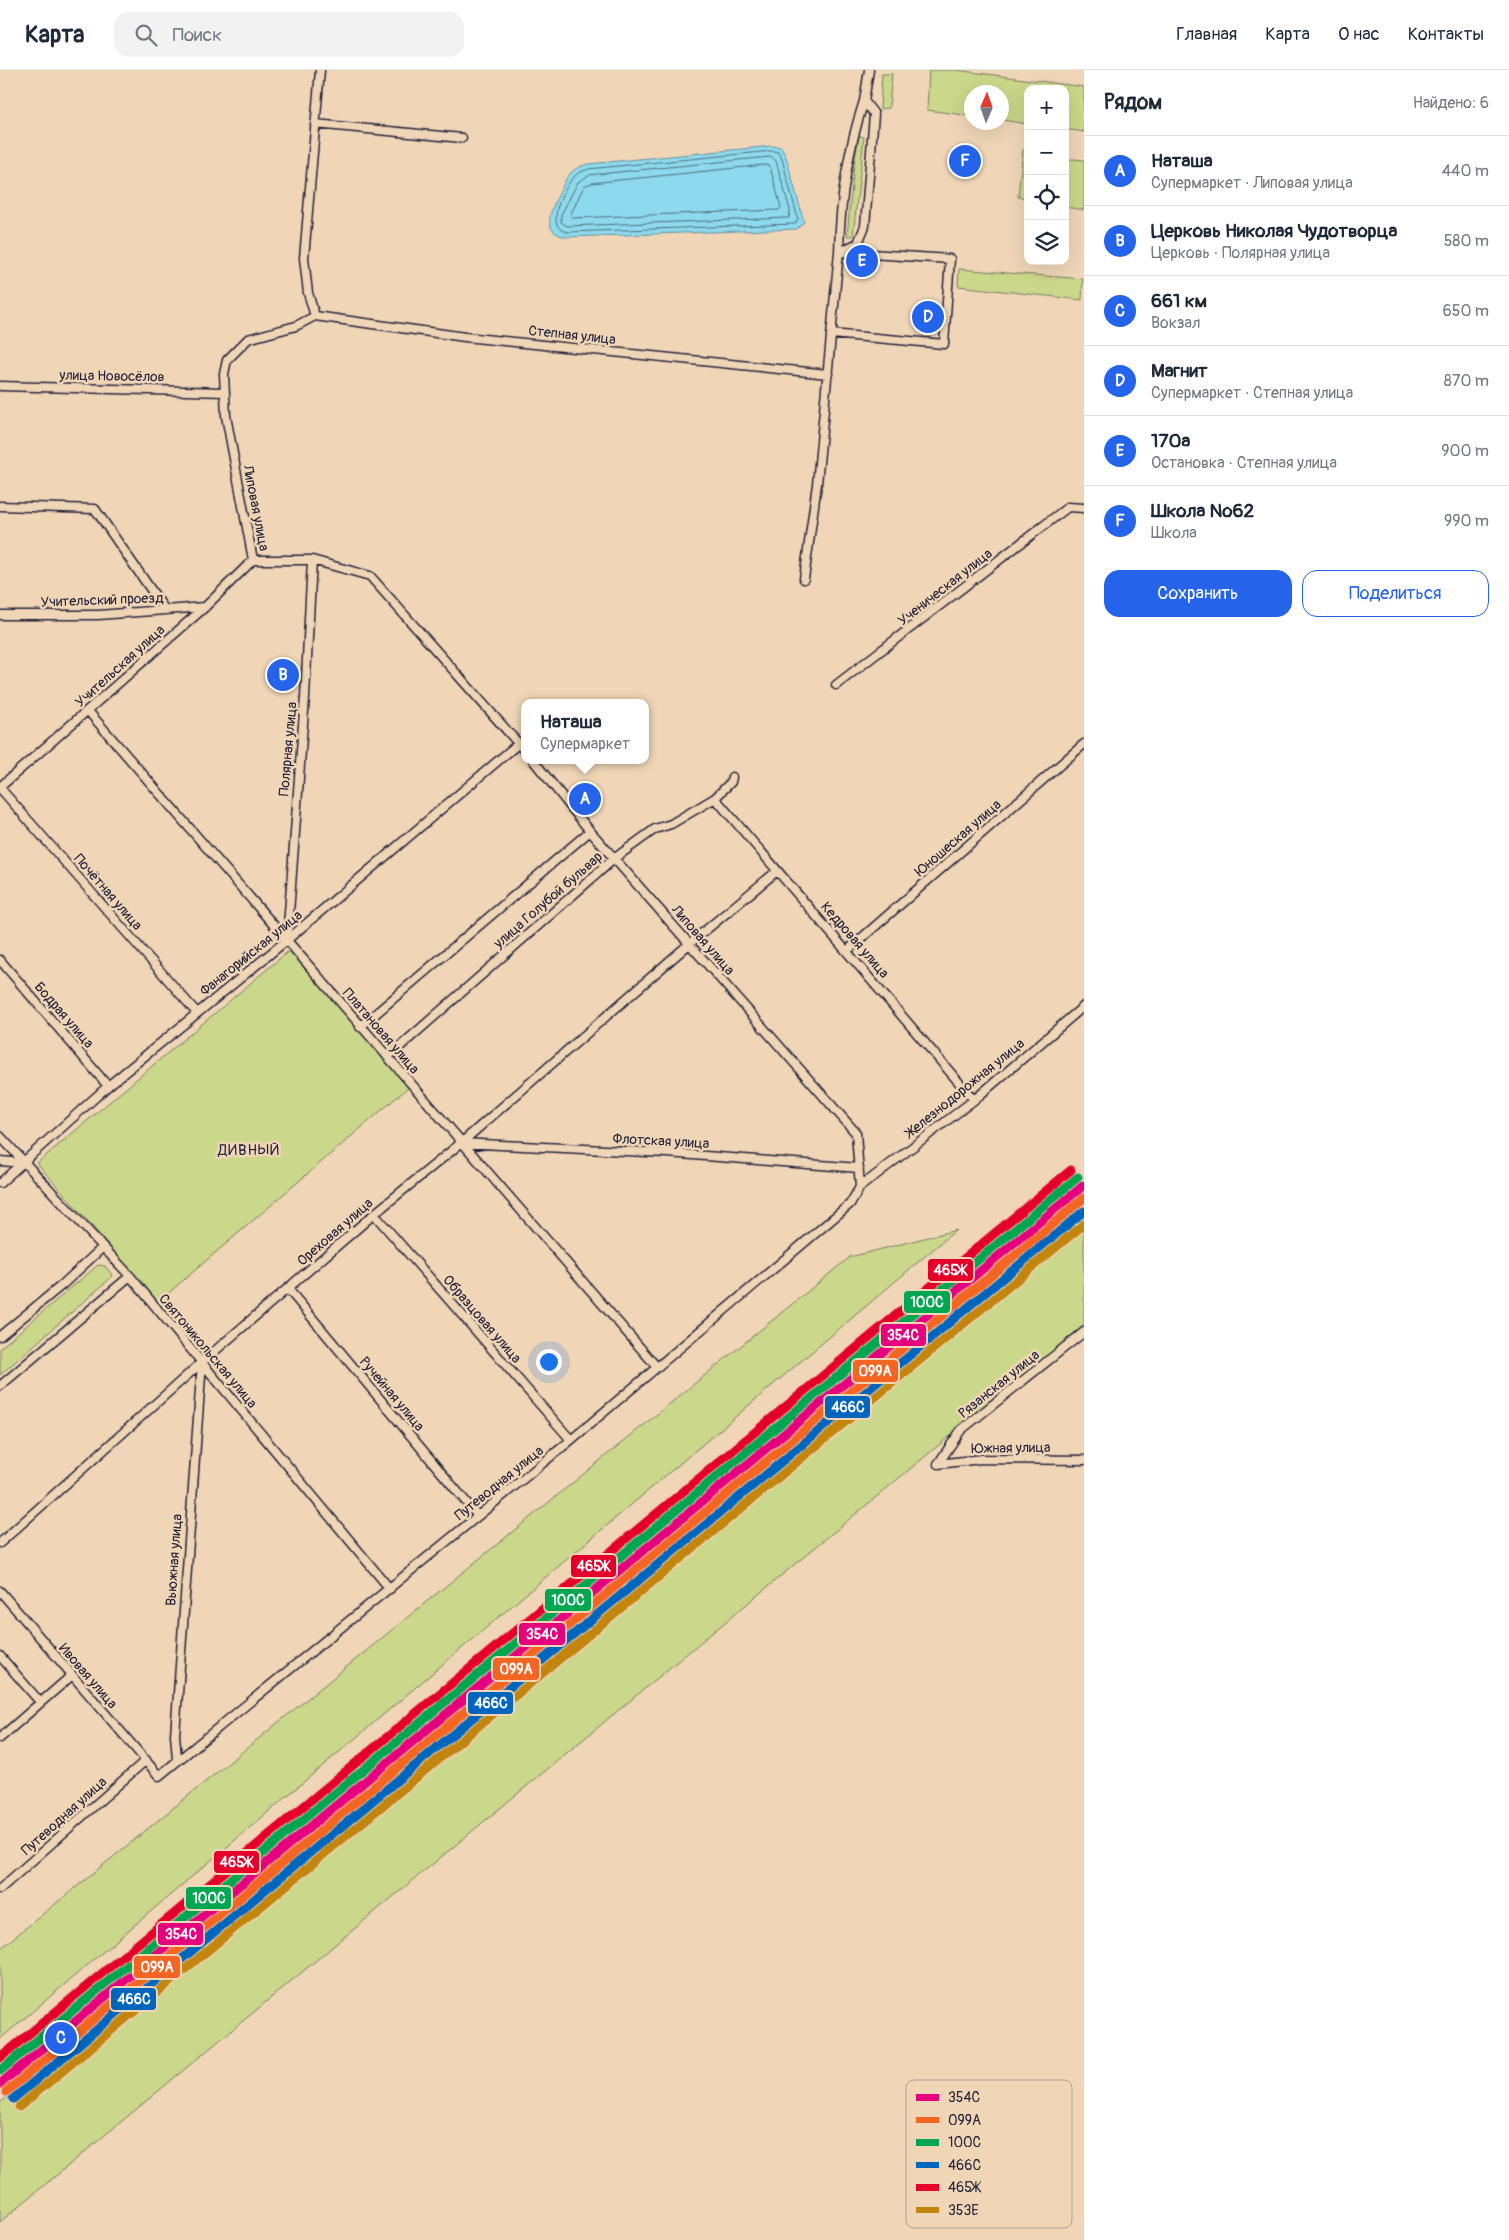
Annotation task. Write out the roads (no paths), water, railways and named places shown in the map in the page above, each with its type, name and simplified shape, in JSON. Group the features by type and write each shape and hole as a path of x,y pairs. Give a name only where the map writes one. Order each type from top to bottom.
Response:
{"street":[{"path":"315,316 308,293 304,258 320,70"},
{"path":"804,579 817,484 844,190 869,70"},
{"path":"839,252 858,243 865,226 874,114 864,101"},
{"path":"315,124 462,138"},
{"path":"831,334 944,344 950,258 839,252"},
{"name":"Степная улица","path":"315,316 465,337 828,374"},
{"name":"Липовая улица","path":"315,316 296,326 248,339 227,360 224,392 226,416 254,560 312,560 370,576 521,746"},
{"name":"улица Новосёлов","path":"0,386 224,392"},
{"path":"0,506 95,509 165,610"},
{"name":"Ученическая улица","path":"836,685 1068,507 1084,508"},
{"name":"Учительская улица","path":"0,788 205,607 254,560"},
{"name":"Полярная улица","path":"287,940 300,738 305,697 312,560"},
{"name":"Учительский проезд","path":"0,615 98,615 205,607"},
{"name":"Платановая улица","path":"88,711 360,1027 656,1366"},
{"name":"Фанагорийская улица","path":"0,1183 108,1086 287,940 519,743"},
{"name":"Юношеская улица","path":"848,950 1084,744"},
{"name":"Липовая улица","path":"536,764 590,831 856,1133 859,1168"},
{"name":"улица Голубой бульвар","path":"388,1057 615,858 655,828 671,824 715,798 731,782 732,777"},
{"name":"Почётная улица","path":"0,788 197,1013"},
{"name":"Кедровая улица","path":"715,798 848,950 974,1100"},
{"path":"360,1027 590,831"},
{"name":"Ореховая улица","path":"0,1543 202,1362 374,1214 461,1143 689,944 777,871"},
{"name":"Бодрая улица","path":"0,960 108,1086"},
{"name":"Железнодорожная улица","path":"860,1187 974,1100 1084,1006"},
{"name":"Святоникольская улица","path":"0,1136 130,1276 390,1589"},
{"name":"Флотская улица","path":"461,1143 666,1153 859,1168"},
{"path":"0,1161 24,1163"},
{"path":"859,1168 860,1187"},
{"name":"Путеводная улица","path":"159,1776 177,1759 390,1589 477,1515 571,1440 656,1366 850,1204 860,1187"},
{"name":"Образцовая улица","path":"374,1214 571,1440"},
{"path":"0,1336 62,1285 103,1246"},
{"path":"0,1386 130,1276"},
{"name":"Ручейная улица","path":"288,1289 477,1515"},
{"name":"Рязанская улица","path":"938,1464 961,1430 1084,1332"},
{"name":"Вьюжная улица","path":"177,1759 175,1726 202,1362"},
{"name":"Южная улица","path":"938,1464 981,1459 1084,1460"},
{"name":"Ивовая улица","path":"0,1591 71,1676 159,1776"},
{"path":"0,1656 40,1702"},
{"path":"0,1738 71,1676"},
{"name":"Путеводная улица","path":"0,1889 146,1760"}],"water":[{"path":"773,146 781,147 786,157 804,222 797,229 566,237 558,234 550,225 553,206 569,175 577,168 588,164"}],"railway":[{"path":"806,1424 1084,1195"}],"place":[{"name":"Школа №62","path":"965,161"},
{"name":"170а","path":"862,261"},
{"name":"Магнит","path":"928,317"},
{"name":"Церковь Николая Чудотворца","path":"283,675"},
{"name":"Наташа","path":"585,799"},
{"name":"661 км","path":"61,2038"}],"district":[{"name":"ДИВНЫЙ","path":"249,1150"}]}
